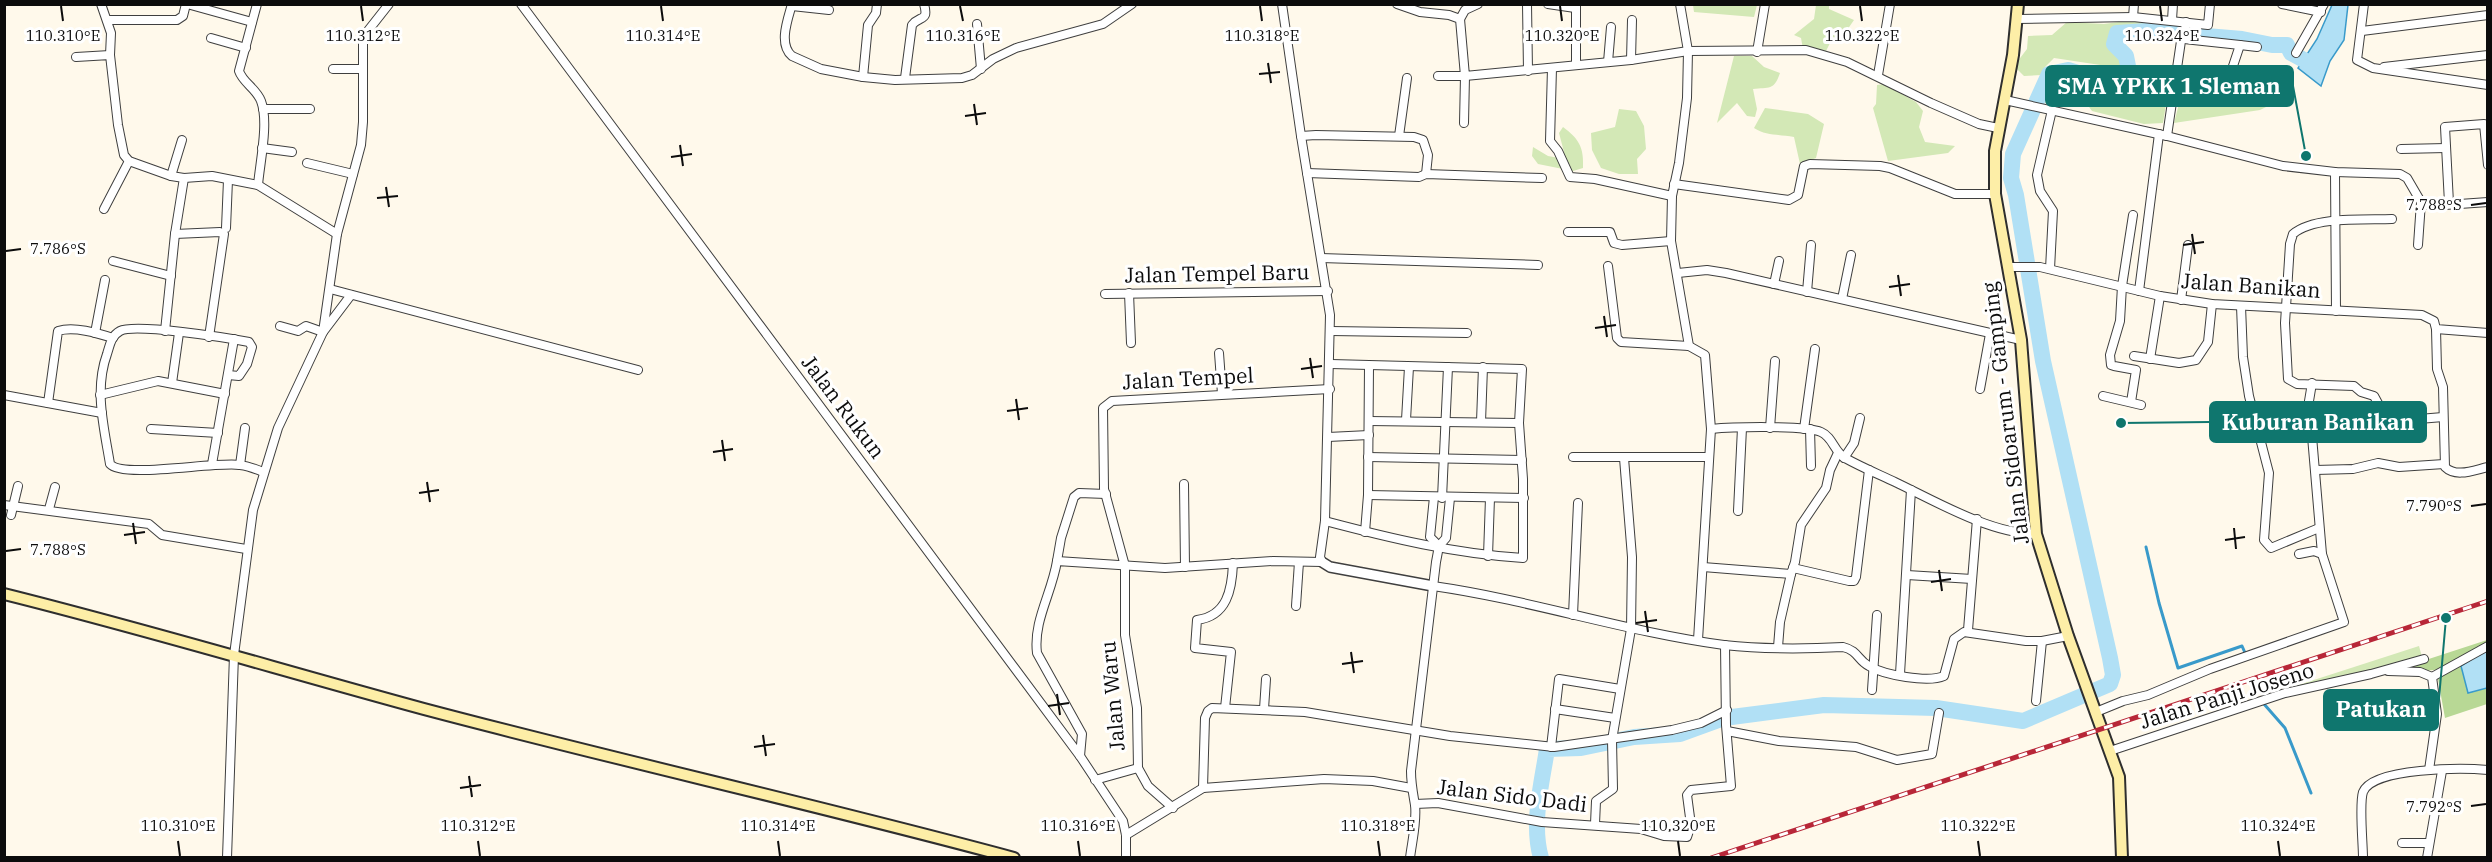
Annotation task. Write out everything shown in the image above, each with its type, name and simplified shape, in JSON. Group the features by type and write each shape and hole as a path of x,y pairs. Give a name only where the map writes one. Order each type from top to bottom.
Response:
{"main road":[{"name":"Jalan Sidoarum - Gamping","path":"2018,4 2005,100 1995,151 1995,194 2021,340 2036,534 2068,636 2095,707"},
{"path":"4,594 426,709 722,782 1014,858"},
{"path":"2095,707 2120,777 2122,858"}],"street":[{"path":"101,4 111,33 110,55 117,125 124,155 129,160 171,176 184,178 212,176 258,185 337,234"},
{"path":"108,20 177,20 183,16 187,4 252,22"},
{"path":"257,4 239,71 243,79 256,91 262,109 262,148 258,185"},
{"path":"323,332 337,234 354,174 363,122 363,36 388,4"},
{"name":"Jalan Rukun","path":"521,4 1080,756 1118,811 1126,835"},
{"path":"863,77 868,25 876,13 877,4"},
{"path":"905,78 912,25 925,17 924,4"},
{"path":"829,10 792,5 785,40 788,52 821,69 895,80 962,78 972,75 993,59 1016,48 1103,24 1132,4"},
{"path":"1282,4 1301,136 1328,291 1331,331 1325,521 1320,557 1322,562"},
{"path":"1397,4 1460,19"},
{"path":"1464,123 1465,76 1460,19 1465,10 1478,4"},
{"path":"1527,4 1528,71"},
{"path":"1548,4 1575,6 1576,65"},
{"path":"1680,4 1688,51 1687,98 1672,196 1671,241 1689,346"},
{"path":"1757,52 1765,4"},
{"path":"1878,75 1890,4"},
{"path":"2133,17 2134,4"},
{"path":"2172,20 2174,4"},
{"path":"2017,19 2133,17 2208,25 2210,4"},
{"path":"2282,4 2318,9 2309,34 2299,44 2296,53"},
{"path":"2364,4 2357,60 2373,68 2487,85"},
{"path":"2362,31 2487,15"},
{"path":"1631,60 1632,20"},
{"path":"2139,291 2163,135 2186,22"},
{"path":"977,24 981,69"},
{"path":"1608,62 1611,27"},
{"path":"2184,36 2257,46"},
{"path":"211,38 246,48"},
{"path":"2224,93 2240,45"},
{"path":"1438,76 1528,71 1631,60 1688,51 1806,50 1847,62 1979,124 1998,128"},
{"path":"76,57 110,55"},
{"path":"2373,68 2487,55"},
{"path":"1552,68 1550,141 1558,151 1570,177 1595,179 1672,196"},
{"path":"333,69 363,69"},
{"path":"1399,136 1407,78"},
{"path":"2005,100 2163,135 2283,166 2335,172 2400,174 2407,178 2421,202 2418,245"},
{"path":"262,109 310,109"},
{"path":"2050,269 2053,211 2040,191 2037,175 2052,110"},
{"path":"2449,203 2445,127 2484,124 2487,165"},
{"path":"1301,136 1399,136 1423,140 1428,155 1426,174"},
{"path":"171,176 182,140"},
{"path":"262,148 292,152"},
{"path":"2402,149 2446,148"},
{"path":"104,209 129,160"},
{"path":"307,162 354,174"},
{"path":"1674,184 1789,200 1798,195 1804,166 1810,164 1869,165 1890,168 1955,194 1995,194"},
{"path":"2335,172 2336,311"},
{"path":"1307,173 1542,178"},
{"path":"165,331 175,234 184,178"},
{"path":"226,228 228,180"},
{"path":"2421,202 2432,206 2487,202"},
{"path":"2131,402 2136,370 2110,365 2109,359 2119,329 2122,286 2133,214"},
{"path":"2392,219 2335,221 2308,227 2293,234 2290,244 2286,308 2288,379 2298,384 2354,386 2361,392 2374,396 2380,407 2395,410 2407,420 2443,417"},
{"path":"1568,232 1610,232 1614,243 1622,245 1671,241"},
{"path":"175,234 224,233 209,337"},
{"path":"1807,292 1811,245"},
{"path":"2181,300 2188,245"},
{"path":"1842,299 1851,255"},
{"path":"1321,258 1538,265"},
{"path":"113,261 171,276"},
{"path":"1774,285 1779,261"},
{"path":"1608,266 1617,338 1621,342 1689,346 1705,355 1711,429 1698,640"},
{"name":"Jalan Banikan","path":"2008,267 2033,266 2050,269 2181,300 2241,306 2422,315 2434,321 2436,329 2487,333"},
{"path":"1678,273 1707,270 2021,340"},
{"path":"95,333 105,280"},
{"path":"330,289 638,370"},
{"name":"Jalan Tempel Baru","path":"1106,294 1328,291"},
{"path":"1129,293 1131,343"},
{"path":"227,858 234,655 246,549 253,510 278,428 323,332 351,295"},
{"path":"2150,358 2160,296"},
{"path":"2134,356 2179,363 2196,360 2208,342 2212,304"},
{"path":"2241,306 2243,357 2249,396 2269,472 2264,540 2271,548 2319,528"},
{"path":"280,326 298,331 306,326 323,332"},
{"path":"228,375 239,376 243,371 252,347 249,342 128,328 113,338 104,362 100,395 110,464 113,467 156,470 212,464 240,465 263,472"},
{"path":"48,403 58,331 64,329 113,338"},
{"path":"2436,329 2437,369 2443,387 2447,470 2469,472 2487,467"},
{"path":"1331,331 1467,333"},
{"path":"171,383 179,333"},
{"path":"1980,389 1990,334"},
{"path":"212,464 234,339"},
{"path":"1811,466 1807,429 1815,349"},
{"path":"1220,352 1222,394"},
{"path":"1770,428 1775,361"},
{"path":"1325,521 1365,532 1488,556 1523,558 1524,498 1520,423 1522,369 1408,368 1330,364"},
{"path":"1365,532 1368,495 1369,366"},
{"path":"1410,858 1415,804 1410,788 1416,730 1439,546 1446,538 1442,498 1448,367"},
{"path":"1406,420 1408,368"},
{"path":"1481,422 1483,368"},
{"path":"100,395 151,381 225,394"},
{"path":"2095,707 2148,695 2210,669 2344,622 2322,554 2309,401 2312,383"},
{"name":"Jalan Tempel","path":"1125,566 1106,494 1102,416 1106,404 1112,401 1330,389"},
{"path":"4,396 102,413"},
{"path":"2103,396 2141,405"},
{"path":"1778,647 1780,622 1801,525 1826,488 1830,470 1854,443 1860,418"},
{"path":"1369,421 1520,423"},
{"path":"240,465 245,428"},
{"path":"1738,512 1742,428"},
{"path":"151,429 218,433"},
{"path":"1711,429 1807,429 1826,435 1841,456 1911,490 1977,519 2003,528 2036,534"},
{"path":"1328,437 1369,435"},
{"path":"1573,457 1709,457"},
{"path":"1368,458 1522,460"},
{"path":"1595,824 1596,801 1612,789 1612,742 1631,629 1632,557 1624,458"},
{"path":"2315,470 2353,469 2378,463 2399,467 2445,464"},
{"path":"1703,567 1792,571 1854,581 1869,470"},
{"path":"1184,484 1185,567"},
{"path":"11,515 8,505 18,486"},
{"path":"49,509 55,487"},
{"path":"1900,674 1911,490"},
{"path":"1080,756 1082,734 1037,653 1035,638 1054,578 1061,538 1074,496 1079,493 1106,494"},
{"path":"1368,495 1524,498"},
{"path":"1439,546 1430,537 1442,498"},
{"path":"1488,556 1490,498"},
{"path":"1573,615 1578,503"},
{"path":"8,505 149,524 162,535 246,549"},
{"path":"1968,630 1977,519"},
{"path":"2299,554 2314,551 2322,554"},
{"path":"1057,561 1125,566 1185,567 1234,563 1322,562 1330,567 1524,603 1631,629 1725,645 1843,647 1853,650 1864,663 1873,668 1932,679 1944,676 1954,639 1968,630 2005,640 2042,641 2068,636"},
{"path":"1296,606 1299,562"},
{"path":"1225,708 1231,652 1195,648 1197,620 1206,619 1219,612 1229,594 1234,563"},
{"name":"Jalan Waru","path":"1125,566 1125,635 1136,700 1138,768 1148,786 1173,808"},
{"path":"1907,575 1972,579"},
{"path":"1872,690 1877,615"},
{"path":"2036,701 2042,641"},
{"path":"1725,645 1726,728 1779,741 1856,747 1903,761 1932,754 1939,713"},
{"path":"2432,677 2487,646"},
{"name":"Jalan Panji Joseno","path":"2110,751 2285,693 2424,659"},
{"path":"2385,670 2399,673 2420,672 2432,677"},
{"path":"2429,770 2437,714 2432,677"},
{"path":"1264,709 1266,679"},
{"path":"1551,747 1559,679 1620,689"},
{"path":"1203,788 1205,718 1212,708 1305,712 1416,730 1551,747 1612,742 1689,726 1727,710"},
{"path":"1555,709 1615,718"},
{"name":"Jalan Sido Dadi","path":"1415,804 1438,803 1532,821 1595,824 1641,829 1678,838 1687,837 1691,825 1687,795 1691,790 1730,787 1732,780 1726,728"},
{"path":"1095,780 1138,768"},
{"path":"2363,858 2364,790 2372,782 2382,778 2429,770 2487,770"},
{"path":"2427,858 2442,771"},
{"path":"1126,858 1126,835 1203,788 1324,778 1373,781 1410,788"},
{"path":"2402,843 2429,843"}],"green space":[{"path":"1693,4 1757,5 1754,17 1694,12"},
{"path":"1816,5 1829,5 1829,9 1854,20 1845,33 1832,39 1826,51 1803,49 1801,38 1794,35 1814,19"},
{"path":"2126,21 2180,26 2178,36 2145,35 2122,29 2110,33 2109,46 2125,66 2122,71 2108,75 2107,66 2054,58 2041,75 2024,76 2014,66 2027,49 2028,36 2052,35 2067,22 2104,24"},
{"path":"1734,56 1752,56 1764,67 1780,73 1773,85 1753,89 1757,109 1755,117 1747,116 1737,103 1717,123"},
{"path":"2135,68 2144,83 2159,87 2169,86 2163,123 2144,124 2092,111 2084,100 2093,90 2110,90"},
{"path":"2254,69 2268,106 2260,110 2174,123 2187,73 2211,85 2219,99 2235,98"},
{"path":"1884,84 1916,102 1923,111 1919,127 1925,142 1955,146 1948,153 1888,161 1873,108 1876,104 1877,85"},
{"path":"1765,108 1808,114 1824,124 1816,158 1800,164 1794,137 1768,134 1754,128"},
{"path":"1619,109 1636,111 1644,126 1646,149 1637,159 1638,174 1619,174 1601,168 1592,150 1591,133 1615,127"},
{"path":"1563,127 1579,144 1583,154 1583,168 1573,171 1538,164 1532,156 1533,147 1548,156 1559,158 1564,152 1559,133"},
{"path":"2487,640 2487,704 2445,718 2438,679 2442,675 2438,669 2395,670"},
{"path":"2419,646 2422,657 2370,672 2280,691"}],"water":[{"path":"2332,5 2348,5 2344,40 2330,61 2321,86 2298,68 2317,39"},
{"path":"2487,649 2487,688 2468,693 2461,666"}],"waterway":[{"path":"1541,858 1537,817 1547,749 1581,748 1634,737 1680,734 1724,718 1824,705 1936,708 2023,721 2110,684 2113,675 2110,658 2043,361 2016,195 2011,178 2013,154 2049,74 2068,70 2107,82 2129,71 2126,56 2114,44 2117,33 2147,31 2287,45 2291,53 2317,67"},
{"path":"2146,547 2178,668 2242,646 2246,655"},
{"path":"2264,704 2285,728 2311,793"}],"railway":[{"path":"1711,858 2488,601"}],"place":[{"name":"SMA YPKK 1 Sleman","path":"2306,156"},
{"name":"Kuburan Banikan","path":"2121,423"},
{"name":"Patukan","path":"2446,618"}]}
